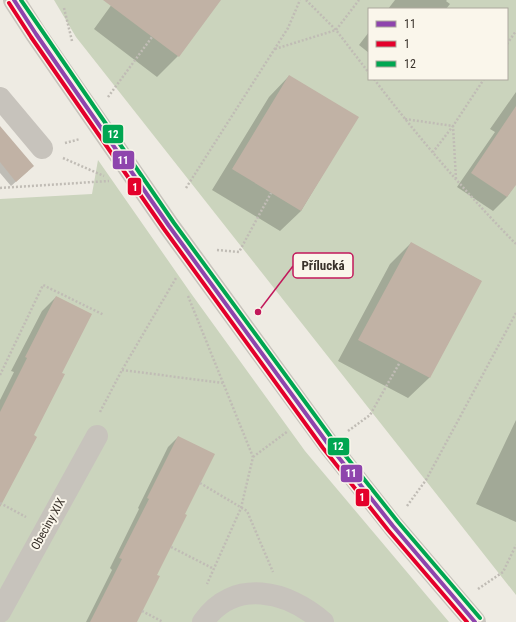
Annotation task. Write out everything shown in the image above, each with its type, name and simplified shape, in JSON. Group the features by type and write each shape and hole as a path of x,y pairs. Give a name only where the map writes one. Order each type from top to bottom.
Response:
{"street":[{"path":"14,0 104,133 186,250 328,444 393,526 475,622"},
{"path":"0,98 42,148"},
{"name":"Obeciny XIX","path":"0,612 97,436"},
{"path":"203,622 215,608 224,601 234,596 244,594 281,596 301,606 323,622"}],"path":[{"path":"186,188 288,28 300,0"},
{"path":"306,0 336,30 368,72"},
{"path":"275,49 336,30 360,0"},
{"path":"64,8 72,43"},
{"path":"508,43 516,31"},
{"path":"105,100 152,37"},
{"path":"375,80 404,118 456,180 516,244"},
{"path":"433,152 453,126 483,80"},
{"path":"404,118 453,126"},
{"path":"453,126 456,180"},
{"path":"42,148 104,133"},
{"path":"0,188 115,181 42,148"},
{"path":"212,249 239,252 271,193"},
{"path":"97,436 91,431 105,401 179,273"},
{"path":"0,375 43,285 104,315"},
{"path":"188,295 253,457 241,508 204,589"},
{"path":"393,526 426,480 516,313"},
{"path":"370,415 400,362"},
{"path":"122,370 223,383"},
{"path":"253,457 308,416"},
{"path":"200,483 247,511 270,563 281,596"},
{"path":"0,503 32,520"},
{"path":"458,603 503,572 516,545"},
{"path":"171,547 214,569"},
{"path":"142,611 163,622"}],"green space":[{"path":"54,0 516,0 516,595 76,37"},
{"path":"98,160 190,292 305,451 449,622 0,622 0,199 92,194"}],"building":[{"path":"103,0 221,0 179,57"},
{"path":"289,75 359,117 301,211 232,169"},
{"path":"516,106 516,185 507,197 471,173"},
{"path":"0,126 34,166 16,182 0,162"},
{"path":"411,242 482,281 430,378 358,340"},
{"path":"56,296 92,314 62,373 65,374 34,435 37,437 0,507 0,412 27,358 25,357"},
{"path":"178,436 215,454 157,575 160,576 137,622 90,622 122,559 119,558 149,499 147,498"}],"transit line":[{"name":"11","path":"14,0 169,226 328,444 393,526 475,622"},
{"name":"12","path":"21,0 174,223 333,440 398,522 480,618"},
{"name":"1","path":"9,3 164,229 323,448 388,530 467,622"}],"place":[{"name":"Přílucká","path":"258,312"}]}
